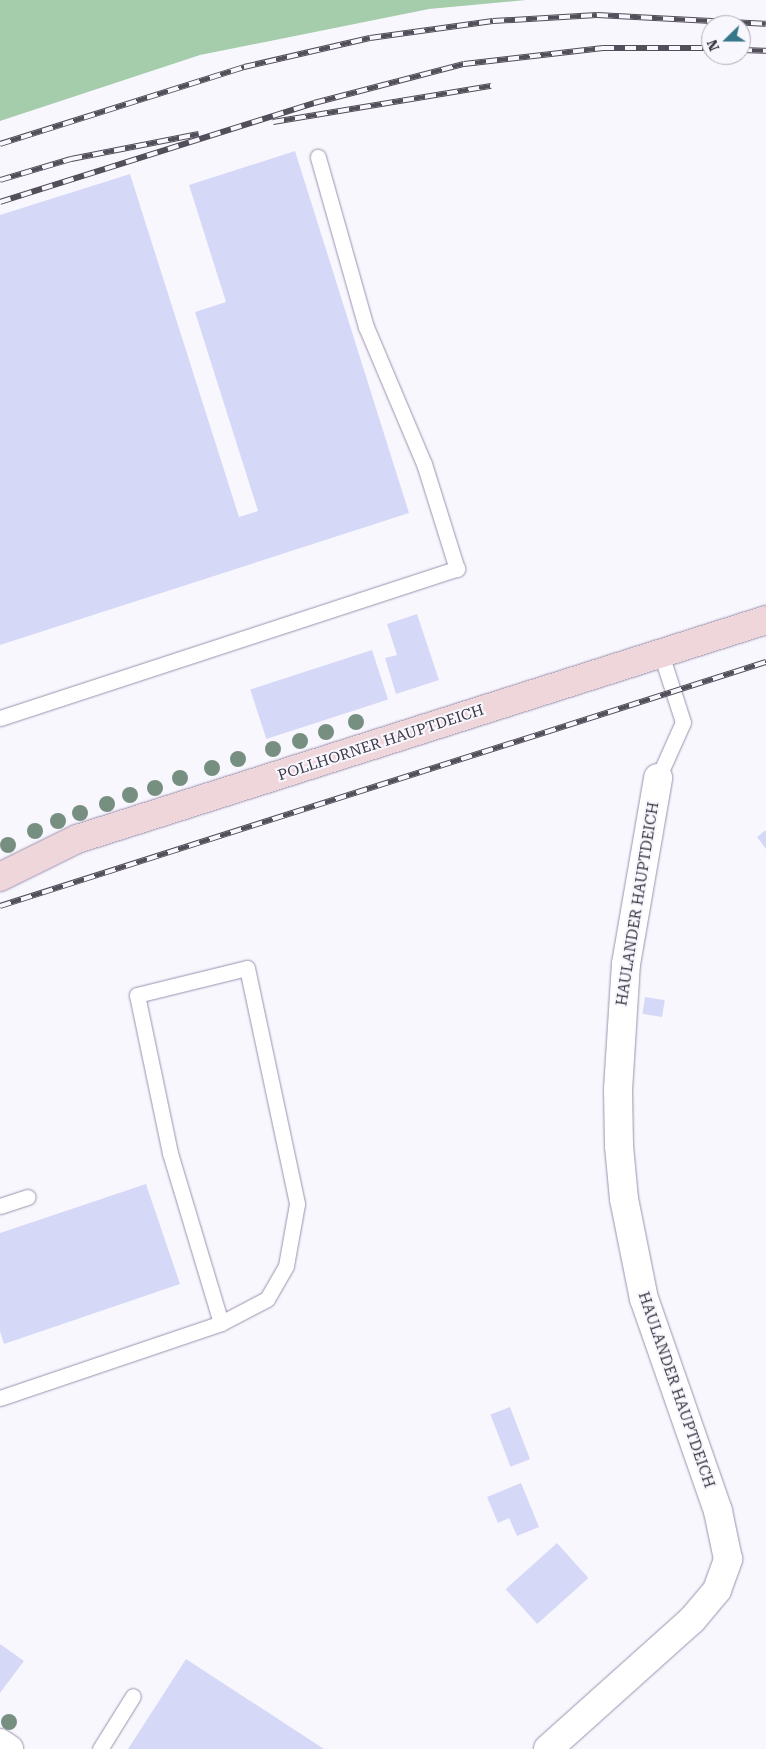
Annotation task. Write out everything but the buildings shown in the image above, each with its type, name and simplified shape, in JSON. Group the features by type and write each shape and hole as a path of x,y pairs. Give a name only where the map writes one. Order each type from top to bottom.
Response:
{"main road":[{"name":"POLLHORNER HAUPTDEICH","path":"0,877 77,840 766,620"}],"street":[{"name":"HAULANDER HAUPTDEICH","path":"548,1749 692,1620 717,1590 728,1559 718,1512 644,1299 620,1155 621,1017 658,778"},
{"path":"0,1743 9,1749"}],"lane":[{"path":"0,718 457,569 424,464 366,327 318,157"},
{"path":"658,778 683,722 661,654"},
{"path":"0,1398 221,1323 267,1299 286,1266 297,1204 247,968 137,995 170,1153 221,1323"},
{"path":"0,1206 28,1197"},
{"path":"100,1749 133,1696"}],"green space":[{"path":"0,0 526,0 429,9 200,55 0,121"}],"railway":[{"path":"0,144 244,67 370,38 493,21 597,15 766,24"},
{"path":"0,202 314,103 464,64 603,48 701,48"},
{"path":"751,50 766,51"},
{"path":"273,122 491,86"},
{"path":"0,180 71,159 199,134"},
{"path":"0,906 766,662"}]}
